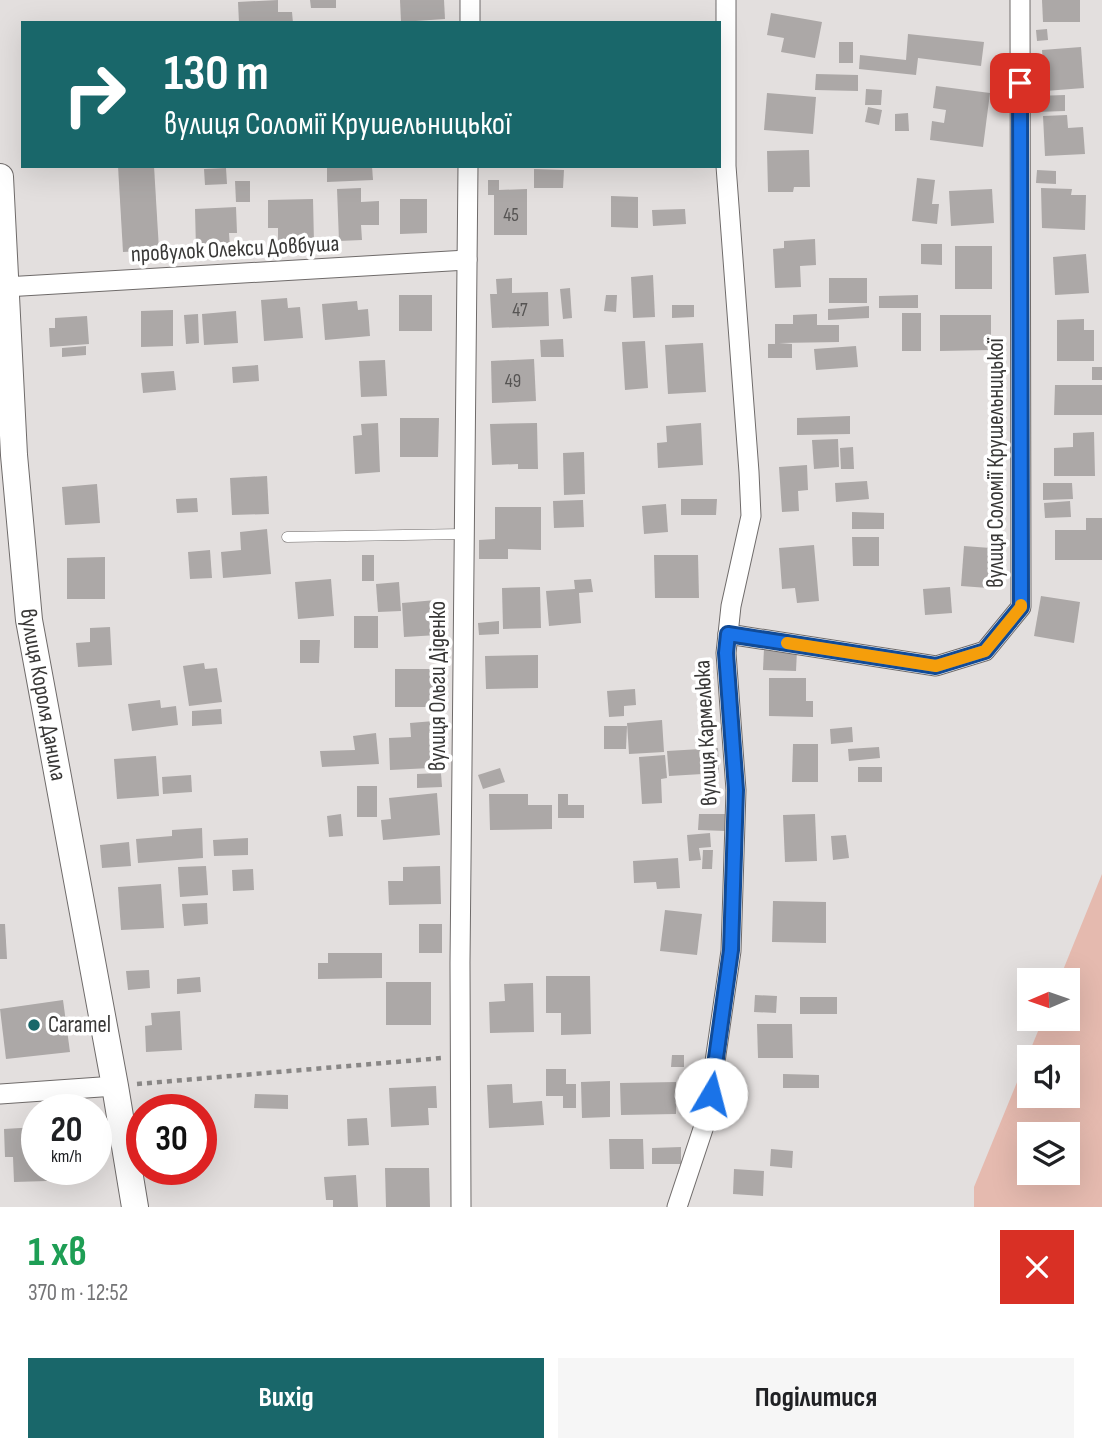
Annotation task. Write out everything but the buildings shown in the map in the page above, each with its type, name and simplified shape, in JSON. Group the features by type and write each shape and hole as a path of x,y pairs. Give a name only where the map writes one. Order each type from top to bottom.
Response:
{"main road":[{"name":"вулиця Короля Данила","path":"0,177 14,455 29,620 135,1207"}],"street":[{"path":"470,0 470,21"},
{"name":"вулиця Кармелюка","path":"677,1207 707,1117 731,950 736,790 726,653 731,606 751,516 726,166 726,0"},
{"name":"вулиця Соломії Крушельницької","path":"728,634 936,666 985,651 1021,607 1020,0"},
{"name":"вулиця Ольги Діденко","path":"461,1207 463,534 468,168"},
{"name":"провулок Олекси Довбуша","path":"5,287 467,260"},
{"path":"0,1094 115,1086"}],"lane":[{"path":"287,537 463,534"}],"path":[{"path":"115,1086 460,1057"}],"shaded area":[{"path":"1102,874 1102,1207 974,1207 974,1187 1017,1082 1017,1108 1080,1108 1080,1045 1032,1045 1038,1031 1080,1031 1080,968 1064,968"}],"slow traffic":[{"path":"787,643 936,666 985,651 1021,605"}],"place":[{"name":"Caramel","path":"34,1025"}],"route":[{"path":"711,1094 731,950 736,790 726,653 728,634 936,666 985,651 1021,607 1020,83"}]}
